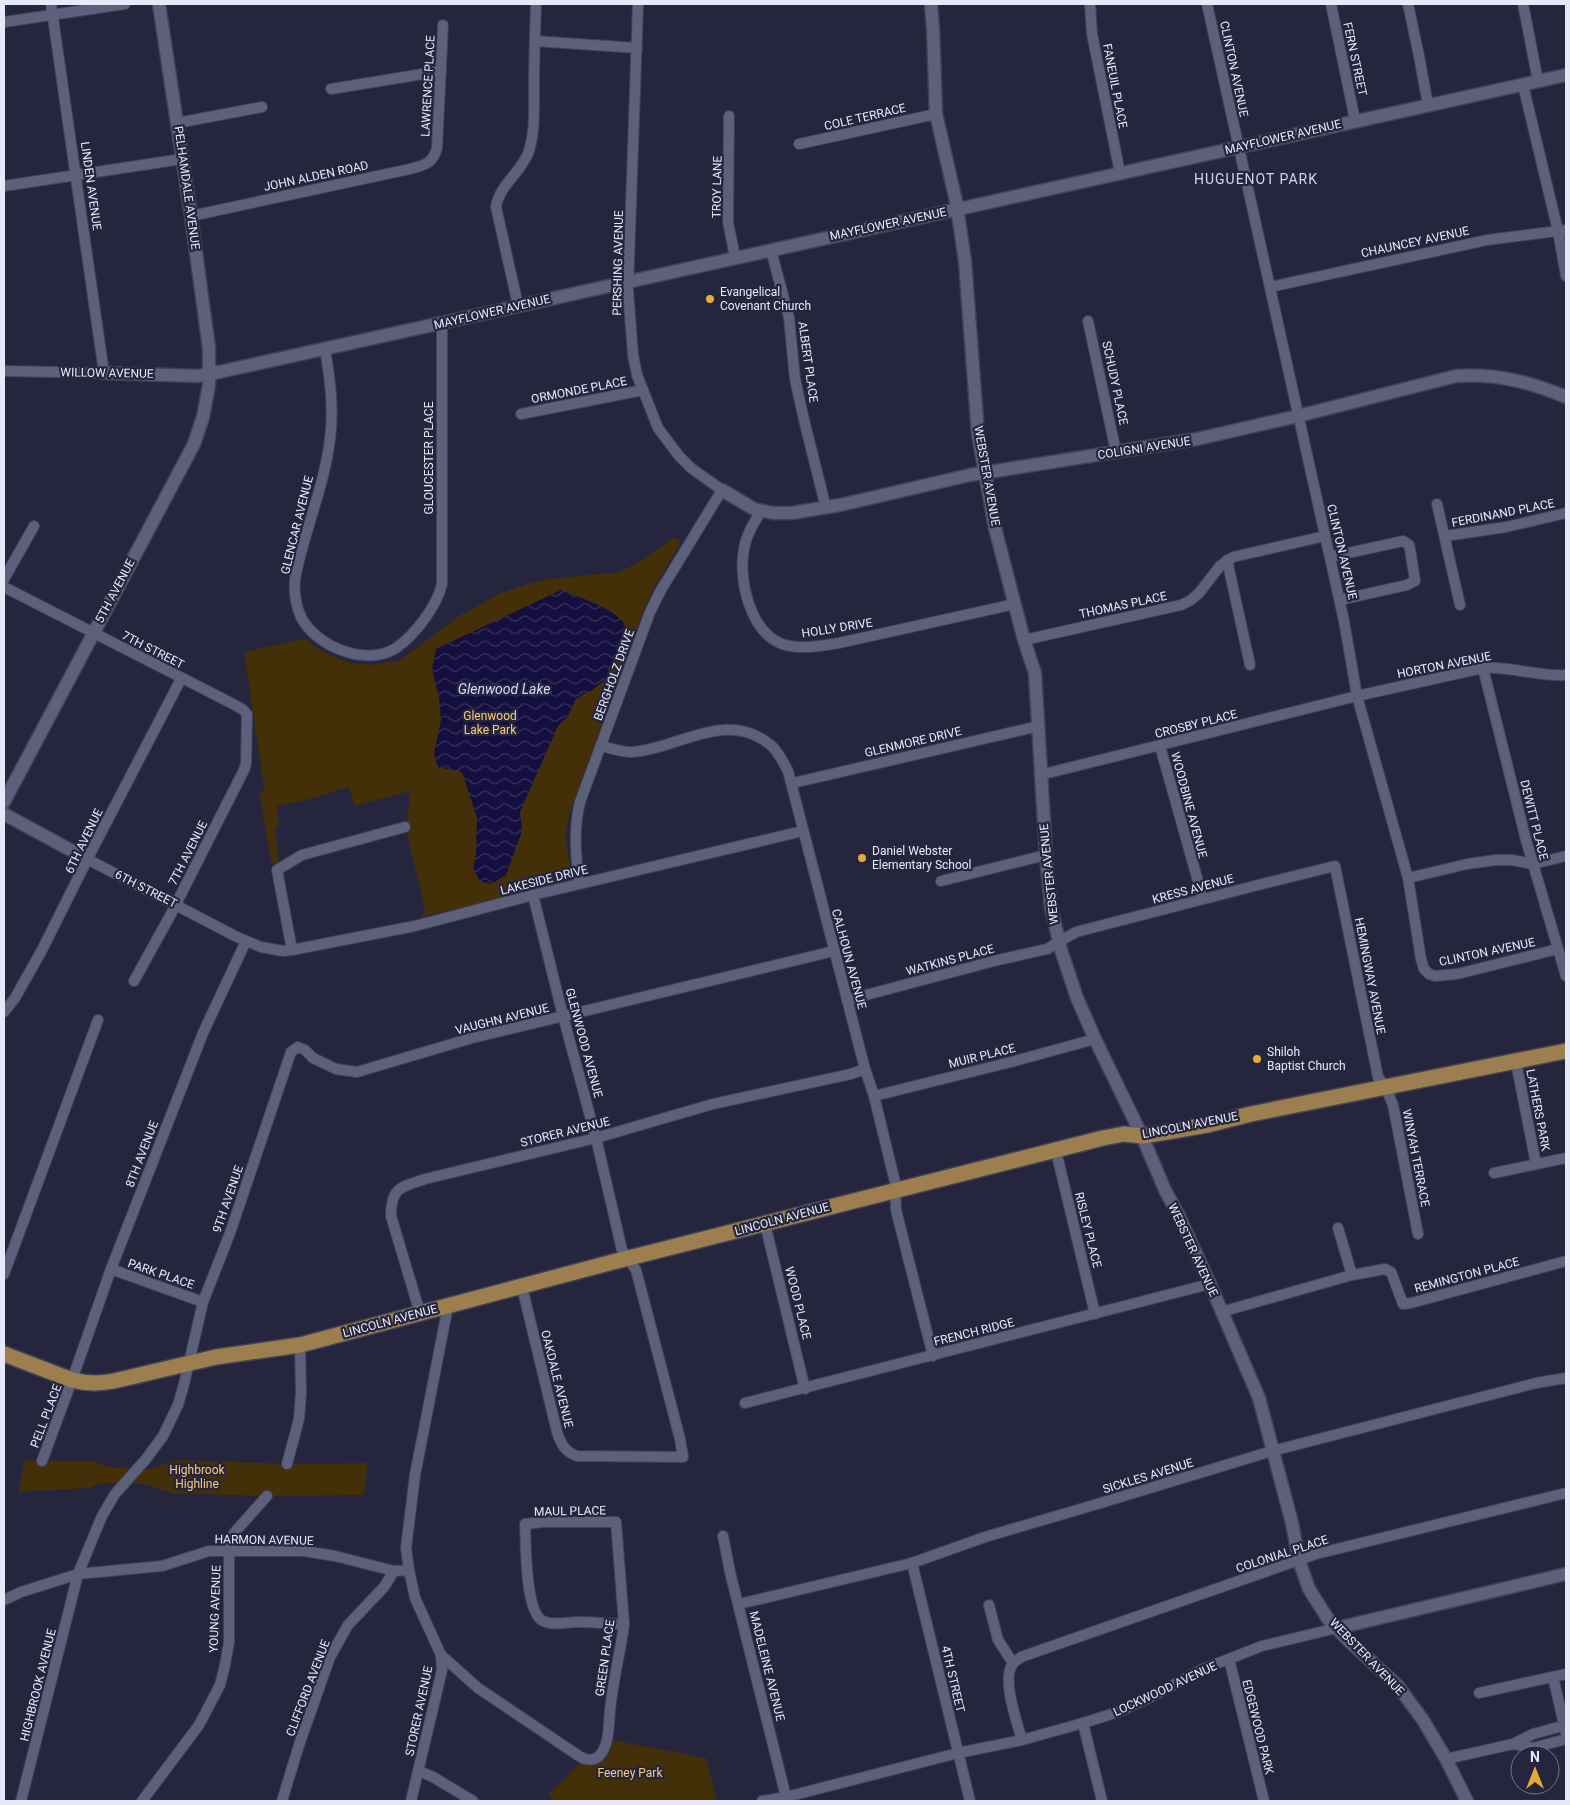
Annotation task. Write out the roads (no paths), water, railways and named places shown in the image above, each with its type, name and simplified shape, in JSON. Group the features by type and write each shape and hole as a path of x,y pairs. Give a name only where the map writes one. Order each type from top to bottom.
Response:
{"main road":[{"name":"LINCOLN AVENUE","path":"4,1354 72,1380 84,1383 100,1383 243,1352 300,1345 896,1190 1124,1134 1142,1136 1207,1125 1259,1112 1566,1051"}],"street":[{"name":"LINDEN AVENUE","path":"51,4 104,373"},
{"path":"4,22 125,4"},
{"name":"PELHAMDALE AVENUE","path":"159,4 191,216 209,348 210,374"},
{"path":"518,305 496,207 501,191 520,168 529,150 533,131 536,4"},
{"name":"PERSHING AVENUE","path":"638,4 628,281 630,333 633,355 643,390 658,428 691,468 722,490"},
{"name":"WEBSTER AVENUE","path":"931,4 934,29 936,114 957,209 965,261 978,434 984,473 995,528 1024,640 1035,673 1046,854 1051,907 1058,941 1077,998 1095,1039 1210,1284 1259,1398 1292,1523 1299,1560 1309,1589 1337,1628 1398,1686 1423,1720 1467,1801"},
{"name":"FANEUIL PLACE","path":"1090,4 1092,34 1120,173"},
{"name":"CLINTON AVENUE","path":"1207,4 1340,600 1357,696 1408,878 1424,969 1428,974 1435,976 1457,974 1558,949"},
{"name":"FERN STREET","path":"1331,4 1355,120"},
{"path":"1408,4 1428,105"},
{"path":"1523,4 1538,81"},
{"name":"LAWRENCE PLACE","path":"437,148 443,25"},
{"path":"535,41 637,48"},
{"path":"331,89 441,71"},
{"name":"MAYFLOWER AVENUE","path":"210,374 1566,75"},
{"path":"1523,84 1562,231 1566,276"},
{"path":"177,123 262,107"},
{"name":"COLE TERRACE","path":"800,144 936,114"},
{"name":"TROY LANE","path":"729,116 728,222 735,257"},
{"name":"JOHN ALDEN ROAD","path":"191,216 423,166 430,163 436,155 437,148"},
{"path":"4,186 182,159"},
{"name":"CHAUNCEY AVENUE","path":"1270,287 1487,240 1562,231"},
{"name":"ALBERT PLACE","path":"771,250 789,318 795,379 826,508"},
{"name":"SCHUDY PLACE","path":"1088,320 1116,452"},
{"name":"GLOUCESTER PLACE","path":"440,593 442,584 442,323"},
{"name":"GLENCAR AVENUE","path":"325,349 331,391 332,418 323,474 295,580 297,602 302,618 308,627 329,646 341,651 357,654 381,653 397,648 412,633 439,598 440,593"},
{"name":"WILLOW AVENUE","path":"4,370 198,376 210,374"},
{"name":"5TH AVENUE","path":"6,793 194,444 203,417 210,374"},
{"name":"COLIGNI AVENUE","path":"722,490 742,503 761,511 792,513 826,508 984,473 1197,440 1444,379 1471,375 1508,377 1566,397"},
{"name":"ORMONDE PLACE","path":"521,414 643,390"},
{"name":"BERGHOLZ DRIVE","path":"580,884 575,841 576,817 600,746 650,612 722,490"},
{"path":"1437,504 1460,605"},
{"name":"HOLLY DRIVE","path":"761,511 750,529 744,548 742,562 745,584 748,601 755,618 772,638 782,644 799,647 839,643 1015,604"},
{"name":"FERDINAND PLACE","path":"1445,536 1515,525 1566,513"},
{"path":"4,579 34,526"},
{"name":"THOMAS PLACE","path":"1024,640 1181,606 1199,593 1227,560 1244,553 1325,536"},
{"path":"1330,556 1404,541 1409,545 1410,549 1415,581 1407,585 1340,600"},
{"path":"1227,560 1250,665"},
{"name":"7TH STREET","path":"4,587 242,709 247,714 247,732"},
{"name":"HORTON AVENUE","path":"1357,696 1483,668 1499,667 1525,672 1566,675"},
{"name":"DEWITT PLACE","path":"1483,668 1533,864 1566,976"},
{"name":"6TH AVENUE","path":"4,1012 15,998 38,958 89,860 92,850 182,679"},
{"name":"CROSBY PLACE","path":"1040,775 1357,696"},
{"name":"GLENMORE DRIVE","path":"792,783 1039,726"},
{"name":"CALHOUN AVENUE","path":"600,746 630,752 651,749 716,730 730,729 749,733 768,743 776,750 788,771 865,1069 874,1096 896,1190 896,1210 933,1356"},
{"name":"7TH AVENUE","path":"134,981 176,905 244,770 246,764 247,732"},
{"name":"WOODBINE AVENUE","path":"1160,746 1203,899"},
{"name":"6TH STREET","path":"4,814 246,941 261,947 292,950"},
{"path":"292,950 277,870 302,854 405,827"},
{"name":"LAKESIDE DRIVE","path":"292,950 415,926 533,895 803,831"},
{"path":"940,881 1046,854"},
{"path":"1408,878 1467,864 1512,860 1533,864 1566,856"},
{"name":"KRESS AVENUE","path":"1058,941 1076,932 1335,866"},
{"name":"HEMINGWAY AVENUE","path":"1335,866 1378,1077 1386,1088"},
{"name":"GLENWOOD AVENUE","path":"533,895 596,1138 622,1250 636,1270 683,1457"},
{"name":"8TH AVENUE","path":"72,1380 111,1270 203,1033 246,941"},
{"name":"WATKINS PLACE","path":"847,1000 1047,949 1058,941"},
{"name":"VAUGHN AVENUE","path":"298,1047 314,1058 336,1069 357,1072 472,1038 834,951"},
{"path":"4,1274 98,1020"},
{"name":"MUIR PLACE","path":"874,1096 1095,1039"},
{"name":"9TH AVENUE","path":"188,1363 203,1302 230,1232 292,1052 298,1047"},
{"name":"LATHERS PARK","path":"1516,1062 1536,1164"},
{"name":"STORER AVENUE","path":"420,1313 392,1216 391,1204 397,1190 403,1186 596,1138 712,1104 851,1074 865,1069"},
{"name":"WINYAH TERRACE","path":"1386,1088 1393,1105 1418,1234"},
{"name":"RISLEY PLACE","path":"1056,1151 1096,1314"},
{"name":"LATHERS PARK","path":"1494,1173 1566,1158"},
{"name":"WOOD PLACE","path":"766,1224 806,1389"},
{"path":"1338,1228 1352,1275"},
{"name":"REMINGTON PLACE","path":"1221,1312 1352,1275 1385,1269 1391,1272 1403,1304 1411,1303 1566,1261"},
{"name":"PARK PLACE","path":"111,1270 203,1302"},
{"name":"FRENCH RIDGE","path":"745,1403 806,1389 1210,1284"},
{"name":"OAKDALE AVENUE","path":"522,1287 561,1444 571,1454 577,1456 621,1457 642,1455 683,1457"},
{"name":"STORER AVENUE","path":"411,1801 442,1670 441,1655 415,1598 408,1570 406,1548 411,1498 448,1306"},
{"path":"287,1464 299,1419 301,1393 300,1345"},
{"name":"HIGHBROOK AVENUE","path":"21,1801 78,1574 94,1532 116,1494 163,1436 178,1405 188,1363"},
{"name":"SICKLES AVENUE","path":"739,1604 912,1563 985,1537 1272,1450 1536,1383 1566,1378"},
{"name":"PELL PLACE","path":"42,1461 72,1380"},
{"name":"COLONIAL PLACE","path":"1013,1662 1035,1652 1325,1552 1566,1493"},
{"name":"YOUNG AVENUE","path":"142,1801 199,1725 220,1685 226,1665 229,1642 229,1550 234,1533 267,1496"},
{"name":"MAUL PLACE","path":"616,1522 543,1522 525,1524 529,1588 533,1610 541,1621 547,1623 624,1624"},
{"name":"GREEN PLACE","path":"441,1655 478,1688 585,1759 596,1759 605,1747 610,1702 624,1624 616,1522"},
{"name":"MADELEINE AVENUE","path":"723,1536 730,1572 787,1799"},
{"name":"HARMON AVENUE","path":"4,1600 21,1592 78,1574 162,1566 209,1551 304,1551 335,1556 394,1571 408,1570"},
{"name":"4TH STREET","path":"912,1563 970,1801"},
{"name":"CLIFFORD AVENUE","path":"282,1801 299,1745 330,1658 348,1625 384,1587 394,1571"},
{"name":"LOCKWOOD AVENUE","path":"762,1801 787,1799 958,1753 1022,1740 1083,1724 1126,1708 1203,1669 1262,1646 1566,1574"},
{"path":"989,1605 998,1640 1013,1662 1010,1670 1010,1695 1022,1740"},
{"name":"EDGEWOOD PARK","path":"1229,1659 1264,1801"},
{"path":"1479,1693 1566,1674"},
{"path":"1446,1760 1513,1744 1533,1734 1566,1728 1553,1677"},
{"path":"1083,1724 1102,1801"},
{"path":"1513,1744 1533,1748 1566,1739"},
{"path":"419,1771 433,1777 473,1801"}],"water":[{"name":"Glenwood Lake","path":"561,590 595,603 619,617 625,626 624,631 616,655 608,668 610,676 591,691 576,699 568,716 558,726 520,812 522,831 506,875 491,884 480,881 473,869 476,854 477,818 462,772 438,767 434,754 441,720 439,698 432,669 436,649"}],"place":[{"name":"Evangelical Covenant Church","path":"710,299"},
{"name":"Daniel Webster Elementary School","path":"862,858"},
{"name":"Shiloh Baptist Church","path":"1257,1059"}],"district":[{"name":"HUGUENOT PARK","path":"1256,179"}],"park label":[{"name":"Glenwood Lake Park","path":"490,723"},
{"name":"Highbrook Highline","path":"197,1477"},
{"name":"Feeney Park","path":"630,1773"}]}
